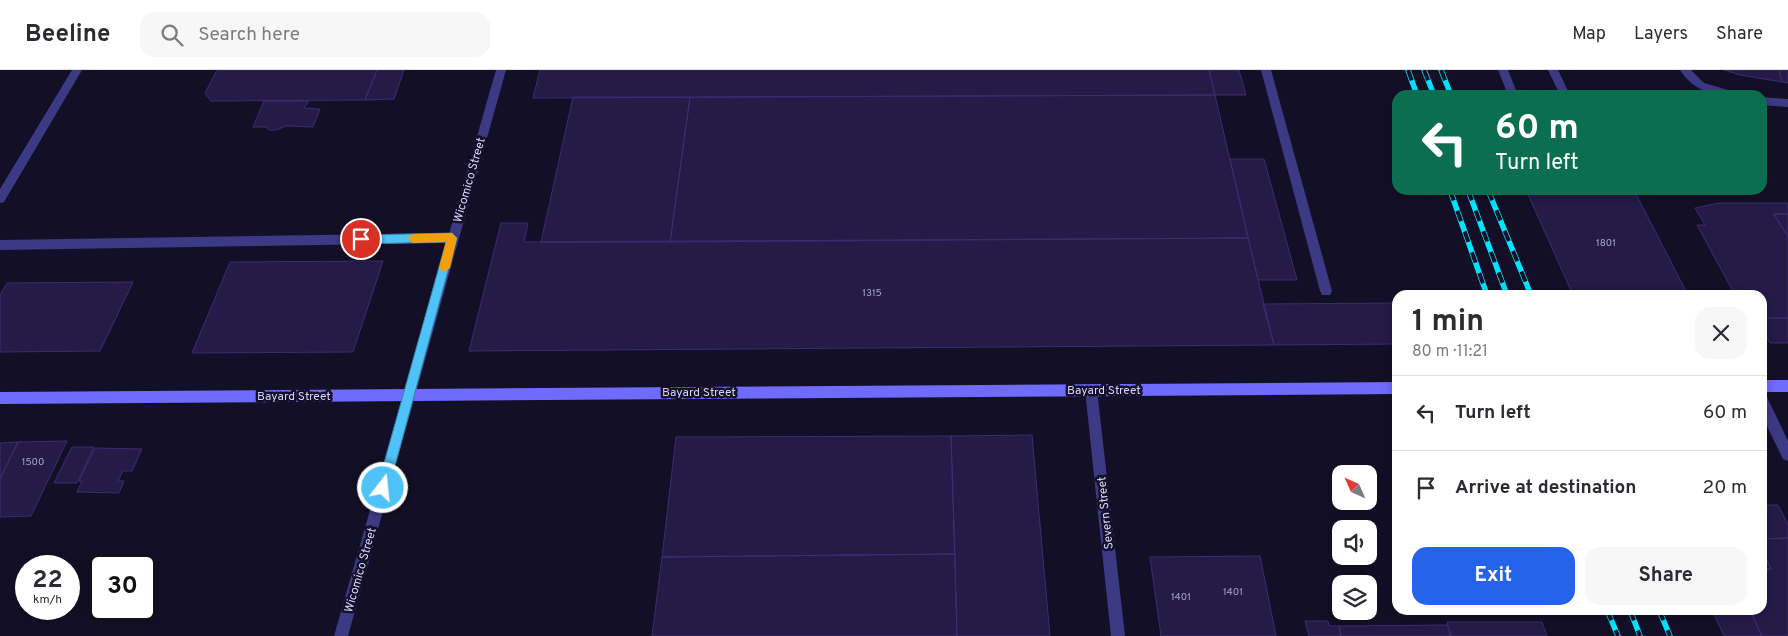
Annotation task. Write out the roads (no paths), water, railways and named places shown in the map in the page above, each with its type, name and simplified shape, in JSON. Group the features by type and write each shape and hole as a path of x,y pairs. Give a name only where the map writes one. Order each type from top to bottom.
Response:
{"street":[{"path":"0,199 77,70"},
{"name":"Wicomico Street","path":"341,636 501,70"},
{"path":"1266,70 1326,292"},
{"path":"1503,70 1511,90"},
{"path":"1554,70 1563,90"},
{"path":"1685,70 1700,86 1714,90"},
{"path":"1767,101 1788,103"},
{"path":"0,245 452,238"},
{"path":"1767,386 1788,386"},
{"name":"Bayard Street","path":"0,398 1392,388"},
{"name":"Severn Street","path":"1091,390 1118,636"},
{"path":"1767,411 1788,455"}],"railway":[{"path":"1408,70 1415,90"},
{"path":"1424,70 1432,90"},
{"path":"1441,70 1449,90"},
{"path":"1452,195 1485,290"},
{"path":"1470,195 1505,290"},
{"path":"1490,195 1529,290"},
{"path":"1609,615 1618,636"},
{"path":"1632,615 1640,636"},
{"path":"1661,615 1670,636"}]}
